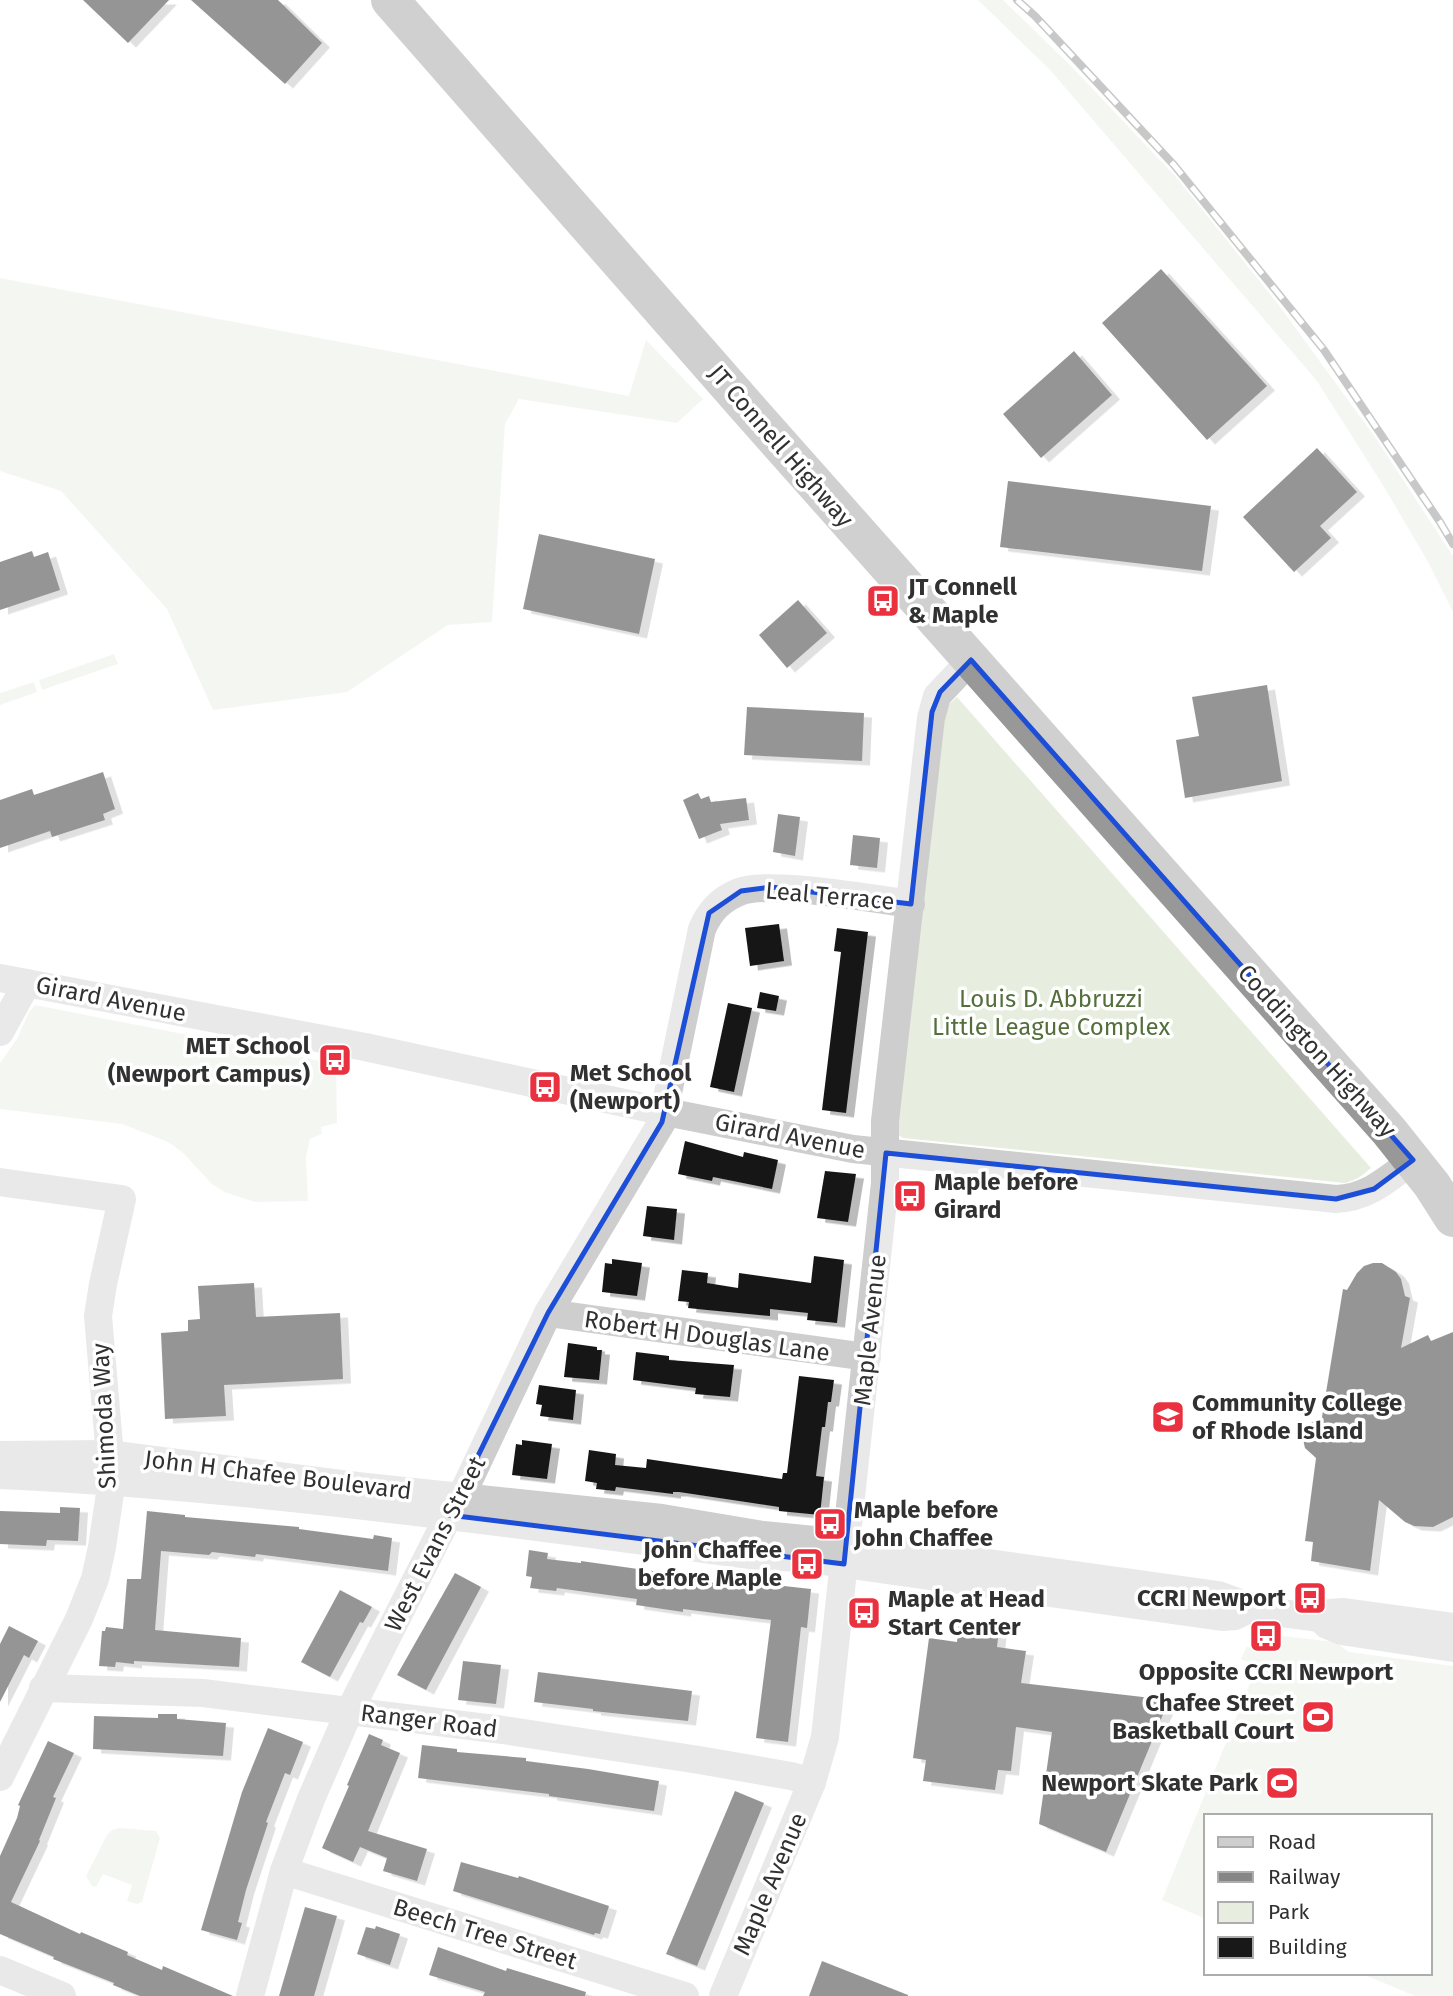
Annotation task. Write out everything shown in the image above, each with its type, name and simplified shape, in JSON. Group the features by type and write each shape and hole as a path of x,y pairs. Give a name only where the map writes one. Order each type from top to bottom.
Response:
{"highway":[{"name":"JT Connell Highway","path":"390,0 1174,890"},
{"name":"Coddington Highway","path":"1174,890 1413,1160 1453,1218"}],"street":[{"name":"Maple Avenue","path":"732,1993 812,1782 822,1752 828,1720 885,1182 885,1121 932,712 940,692 971,660"},
{"name":"Leal Terrace","path":"666,1112 702,929 709,913 721,901 741,891 771,887 911,904"},
{"name":"Girard Avenue","path":"13,980 365,1048 666,1112 885,1153 1336,1199 1367,1193 1413,1160"},
{"path":"0,1032 13,980"},
{"name":"West Evans Street","path":"250,1996 284,1871 349,1712 455,1506 548,1313 659,1129 666,1112"},
{"name":"Shimoda Way","path":"0,1182 122,1199 103,1284 99,1316 110,1467 102,1547 95,1578 79,1619 0,1777"},
{"name":"Robert H Douglas Lane","path":"548,1313 867,1357"},
{"name":"John H Chafee Boulevard","path":"0,1455 455,1506 662,1518 764,1535 845,1554 1218,1595 1249,1609 1320,1618"},
{"name":"John H Chafee Boulevard","path":"0,1475 110,1467"},
{"path":"1453,1627 1344,1612 1330,1613 1320,1618 1327,1625 1342,1631 1453,1648"},
{"name":"Ranger Road","path":"43,1688 203,1693 503,1730 699,1760 812,1782"},
{"name":"Beech Tree Street","path":"284,1871 685,1996"},
{"path":"0,1970 62,1996"}],"highlighted area":[{"path":"971,660 1413,1160 1374,1189 1336,1199 886,1153 844,1564 449,1515 548,1313 662,1122 709,913 741,891 771,887 911,904 932,712 940,692"}],"green space":[{"path":"978,0 1003,0 1069,64 1176,177 1278,304 1375,437 1453,556 1453,612 1428,562 1384,487 1317,381 1050,70"},
{"path":"0,278 629,396 646,340 703,399 677,423 519,399 505,424 492,622 448,625 347,692 213,710 167,609 61,491 0,471"},
{"path":"114,654 118,664 42,690 39,680"},
{"path":"34,682 37,692 0,705 0,693"},
{"name":"Louis D. Abbruzzi Little League Complex","path":"957,697 1371,1168 1345,1183 903,1138 897,1134 946,707"},
{"path":"35,1005 336,1064 337,1123 321,1127 322,1134 310,1139 306,1157 308,1201 255,1202 224,1192 168,1142 122,1124 0,1109 0,1063 17,1039"},
{"path":"1282,1636 1335,1642 1349,1652 1453,1666 1453,1996 1415,1996 1365,1975 1432,1975 1432,1814 1204,1814 1204,1918 1162,1900 1257,1666 1241,1659 1247,1646 1253,1649 1259,1643"},
{"path":"119,1828 156,1831 160,1838 142,1902 137,1904 127,1901 132,1885 103,1874 96,1887 92,1886 86,1876 107,1835"}],"building":[{"path":"83,0 169,0 128,43"},
{"path":"191,0 278,0 322,43 285,84"},
{"path":"1161,269 1267,386 1207,440 1102,323"},
{"path":"1074,351 1112,395 1041,458 1003,414"},
{"path":"1317,448 1357,492 1320,526 1331,538 1294,572 1243,517"},
{"path":"1008,481 1211,506 1202,571 1000,547"},
{"path":"539,534 655,559 639,634 523,609"},
{"path":"32,551 34,557 48,552 60,590 0,610 0,562"},
{"path":"798,600 827,633 787,668 759,635"},
{"path":"1267,685 1282,781 1185,798 1176,740 1199,736 1192,697"},
{"path":"747,707 864,713 862,761 744,755"},
{"path":"103,772 115,809 103,814 105,820 52,837 50,831 0,848 0,800 32,789 34,795"},
{"path":"698,793 701,799 709,796 711,802 746,798 749,820 720,824 722,830 699,839 683,800"},
{"path":"778,814 800,817 795,856 773,852"},
{"path":"853,835 880,838 877,868 850,865"},
{"path":"779,924 784,961 750,966 745,928"},
{"path":"837,928 868,932 846,1113 822,1110 841,952 834,951"},
{"path":"760,992 779,996 776,1011 757,1008"},
{"path":"728,1003 752,1008 734,1092 710,1087"},
{"path":"685,1141 743,1157 744,1152 778,1160 772,1189 713,1177 712,1181 678,1174"},
{"path":"825,1171 856,1174 848,1222 817,1218"},
{"path":"647,1206 677,1209 674,1240 643,1236"},
{"path":"814,1256 844,1260 837,1323 807,1320 808,1313 770,1309 770,1316 688,1308 689,1302 678,1301 682,1270 708,1273 707,1283 738,1288 739,1273 811,1283"},
{"path":"612,1259 642,1263 637,1296 602,1292 605,1263 612,1264"},
{"path":"1382,1263 1396,1272 1401,1279 1405,1296 1410,1298 1401,1348 1428,1335 1431,1341 1453,1332 1453,1517 1433,1527 1414,1526 1405,1522 1379,1500 1370,1571 1311,1561 1313,1542 1305,1541 1316,1458 1305,1448 1302,1435 1309,1424 1322,1417 1343,1289 1347,1290 1364,1266"},
{"path":"254,1283 256,1317 340,1313 343,1379 224,1385 226,1416 165,1419 161,1333 188,1331 188,1320 200,1319 198,1286"},
{"path":"568,1343 602,1350 599,1380 564,1377"},
{"path":"636,1352 669,1356 669,1360 734,1365 730,1397 695,1394 696,1388 633,1380"},
{"path":"799,1376 834,1380 825,1427 822,1427 816,1476 824,1477 820,1515 779,1511 779,1507 679,1492 673,1494 616,1487 615,1491 596,1489 597,1483 585,1481 589,1450 616,1454 615,1465 646,1468 647,1459 782,1479 783,1473 787,1473"},
{"path":"539,1385 576,1390 573,1420 540,1416 542,1405 536,1404"},
{"path":"522,1440 552,1444 547,1479 512,1475 516,1444 522,1445"},
{"path":"60,1507 80,1508 78,1541 47,1540 46,1546 0,1544 0,1511 60,1513"},
{"path":"147,1511 299,1527 373,1539 374,1535 392,1538 388,1571 256,1554 255,1557 212,1552 209,1555 161,1551 155,1630 241,1638 239,1667 134,1661 134,1664 116,1662 115,1667 99,1666 102,1631 105,1631 106,1627 123,1629 127,1579 141,1579"},
{"path":"529,1550 548,1553 547,1559 688,1576 687,1579 721,1584 722,1581 774,1588 775,1585 811,1589 807,1628 801,1627 788,1742 756,1738 771,1620 683,1609 683,1612 636,1605 637,1599 557,1588 556,1591 530,1588 532,1577 526,1576"},
{"path":"455,1573 481,1587 426,1690 397,1675"},
{"path":"340,1590 372,1607 363,1623 360,1622 330,1677 301,1662"},
{"path":"959,1623 999,1629 997,1647 1026,1651 1021,1683 1169,1700 1106,1852 1039,1824 1052,1732 1016,1727 1011,1771 998,1770 995,1790 923,1781 926,1760 913,1758 929,1638 957,1642"},
{"path":"9,1626 38,1641 29,1658 24,1655 0,1702 0,1644"},
{"path":"463,1661 501,1665 496,1704 458,1700"},
{"path":"538,1672 692,1691 688,1721 534,1702"},
{"path":"158,1714 177,1714 177,1719 226,1723 223,1756 93,1749 94,1716 158,1718"},
{"path":"268,1728 303,1742 290,1775 285,1773 266,1822 268,1823 238,1922 242,1923 237,1940 201,1930 242,1792"},
{"path":"369,1734 383,1740 381,1745 400,1753 368,1831 427,1849 417,1881 383,1871 387,1858 360,1847 353,1862 322,1848"},
{"path":"48,1741 74,1753 53,1797 56,1798 40,1841 11,1902 80,1934 81,1932 128,1952 127,1955 162,1970 163,1966 233,1996 140,1996 0,1934 0,1856 17,1818 18,1805"},
{"path":"422,1745 457,1749 457,1752 526,1758 526,1761 659,1781 654,1811 549,1794 418,1778"},
{"path":"735,1791 764,1803 697,1966 666,1954"},
{"path":"461,1862 518,1878 519,1876 609,1906 600,1934 594,1935 453,1891"},
{"path":"305,1907 337,1916 314,1996 279,1996"},
{"path":"376,1926 400,1934 390,1965 357,1954 366,1927 375,1929"},
{"path":"438,1947 506,1971 507,1968 586,1992 585,1996 483,1996 485,1992 429,1975"},
{"path":"822,1961 908,1995 908,1996 809,1996"}],"railway":[{"path":"1017,0 1174,165 1324,350 1453,544"}],"place":[{"name":"JT Connell & Maple","path":"883,601"},
{"name":"MET School (Newport Campus)","path":"335,1060"},
{"name":"Met School (Newport)","path":"545,1087"},
{"name":"Maple before Girard","path":"910,1196"},
{"name":"Community College of Rhode Island","path":"1168,1417"},
{"name":"Maple before John Chaffee","path":"830,1524"},
{"name":"John Chaffee before Maple","path":"807,1564"},
{"name":"CCRI Newport","path":"1310,1598"},
{"name":"Maple at Head Start Center","path":"864,1613"},
{"name":"Opposite CCRI Newport","path":"1266,1636"},
{"name":"Chafee Street Basketball Court","path":"1318,1717"},
{"name":"Newport Skate Park","path":"1282,1783"}]}
